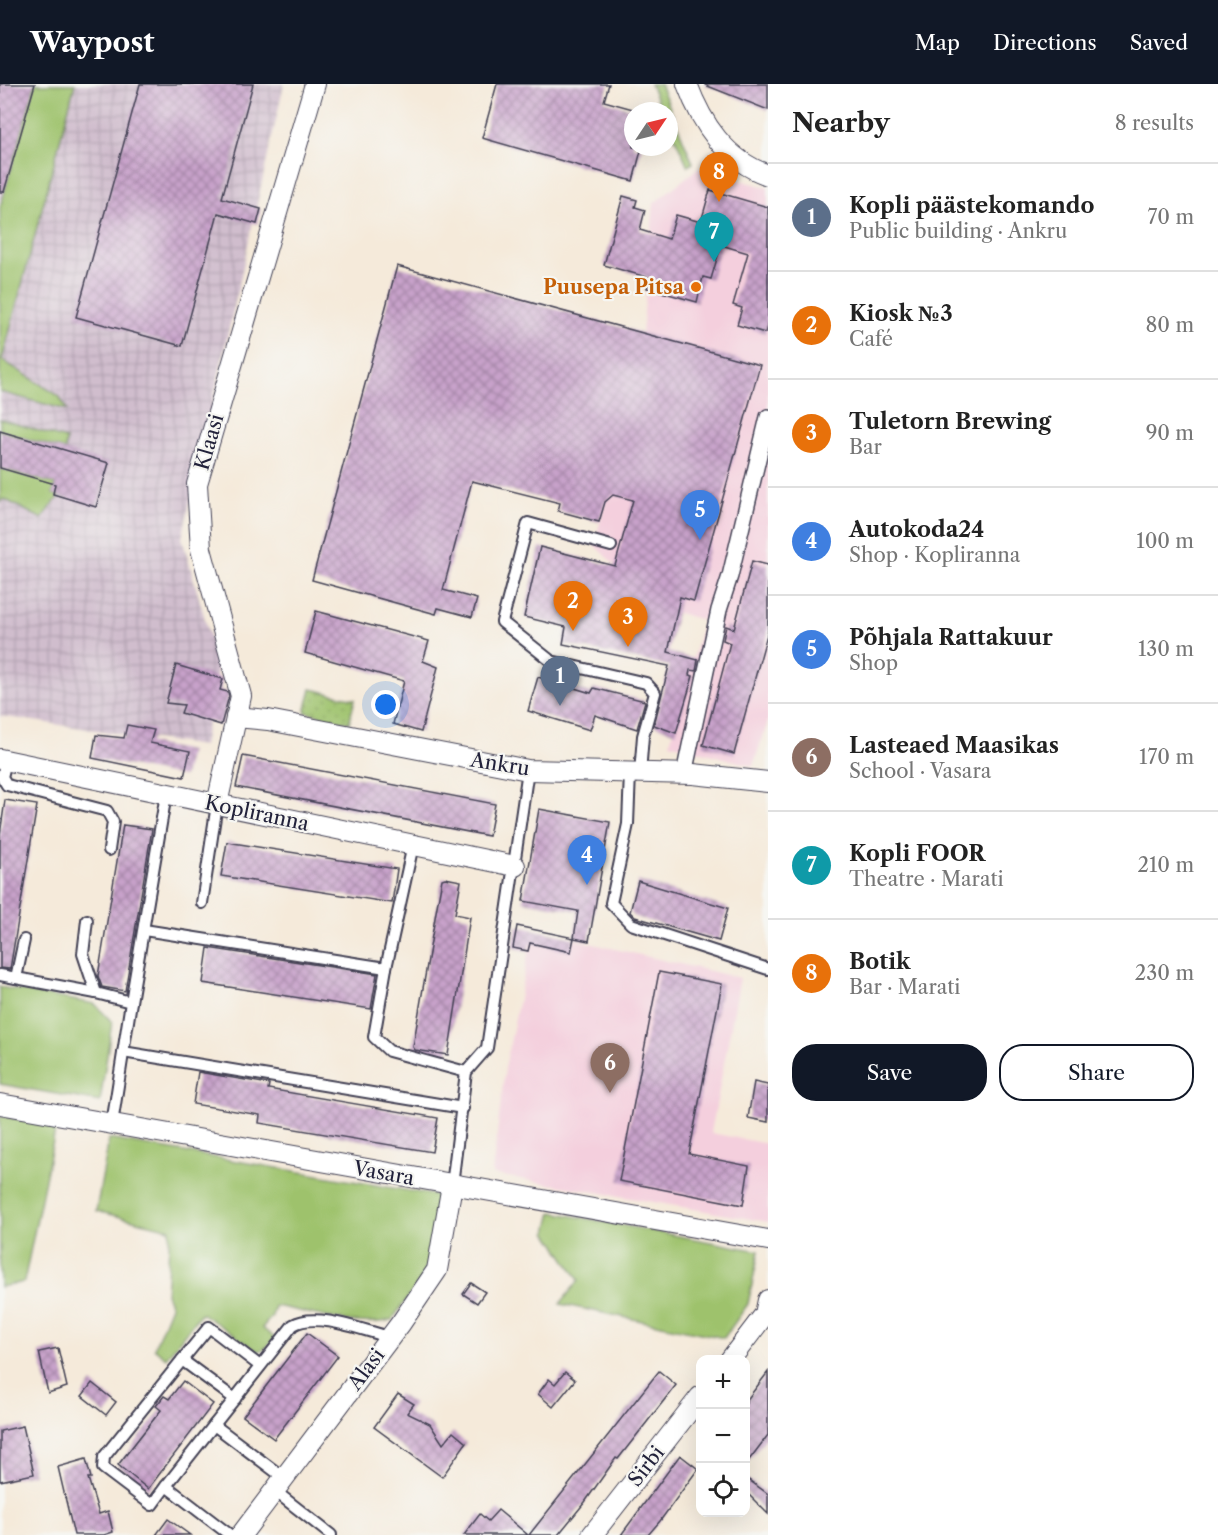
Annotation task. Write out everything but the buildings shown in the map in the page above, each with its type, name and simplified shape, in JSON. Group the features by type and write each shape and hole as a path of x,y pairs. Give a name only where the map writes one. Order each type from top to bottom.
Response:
{"street":[{"name":"Klaasi","path":"217,804 242,696 201,549 197,484 315,84"},
{"path":"687,84 699,114 725,150 757,171 768,175"},
{"path":"684,774 719,610 730,576 768,417"},
{"name":"Ankru","path":"236,717 268,720 528,771 684,774 741,777 768,782"},
{"name":"Kopliranna","path":"3,760 515,866"},
{"name":"Vasara","path":"0,1104 768,1240"},
{"name":"Alasi","path":"241,1535 390,1337 437,1270 452,1185"},
{"path":"733,1355 767,1309"},
{"name":"Sirbi","path":"592,1535 696,1402"}],"lane":[{"path":"610,546 528,524 502,622 551,661 646,683 655,693 635,773 628,824 611,903 631,924 768,969"},
{"path":"3,760 2,777 7,785 107,811 113,822 109,850"},
{"path":"452,1185 466,1072 487,1048 528,771"},
{"path":"112,1124 130,1002 166,794"},
{"path":"202,903 217,804"},
{"path":"413,845 386,968 374,1037 389,1051 466,1072"},
{"path":"87,920 83,954 96,993"},
{"path":"144,930 386,968"},
{"path":"16,978 24,940"},
{"path":"0,975 96,993 130,1002"},
{"path":"123,1052 463,1108"},
{"path":"260,1366 209,1327 104,1457 103,1468 152,1505 294,1325 303,1319 321,1320 390,1337"},
{"path":"183,1360 235,1399"},
{"path":"214,1425 280,1484 331,1535"},
{"path":"166,1486 230,1535"}],"shaded area":[{"path":"0,84 284,84 182,538 218,665 203,746 0,716"},
{"path":"698,168 768,188 768,721 753,766 670,743 703,620 608,593 615,565 594,545 650,337 642,334 654,203"},
{"path":"533,930 740,978 711,1133 768,1144 768,1222 492,1174 505,1068"}],"green space":[{"path":"35,84 75,84 2,360 59,396 67,410 0,392 0,207"},
{"path":"650,84 660,84 668,102 658,102"},
{"path":"678,127 693,163 688,166 678,144"},
{"path":"0,419 66,439 65,450 0,431"},
{"path":"0,468 55,484 53,494 59,496 42,519 4,499 0,502"},
{"path":"311,689 355,699 349,723 305,712"},
{"path":"0,987 95,1004 112,1022 100,1102 0,1084"},
{"path":"0,1116 56,1126 24,1282 0,1287"},
{"path":"109,1139 440,1196 430,1260 421,1279 392,1320 349,1321 275,1306 272,1316 262,1328 275,1338 265,1349 258,1351 201,1313 166,1358 154,1348 171,1306 166,1294 170,1229 96,1211"},
{"path":"552,1212 759,1251 748,1304 724,1338 560,1304 579,1280 547,1232"}],"place":[{"name":"Botik","path":"719,202"},
{"name":"Kopli FOOR","path":"714,262"},
{"name":"Puusepa Pitsa","path":"696,287"},
{"name":"Põhjala Rattakuur","path":"700,540"},
{"name":"Kiosk №3","path":"573,631"},
{"name":"Tuletorn Brewing","path":"628,647"},
{"name":"Kopli päästekomando","path":"560,706"},
{"name":"Autokoda24","path":"587,885"},
{"name":"Lasteaed Maasikas","path":"610,1093"}]}
